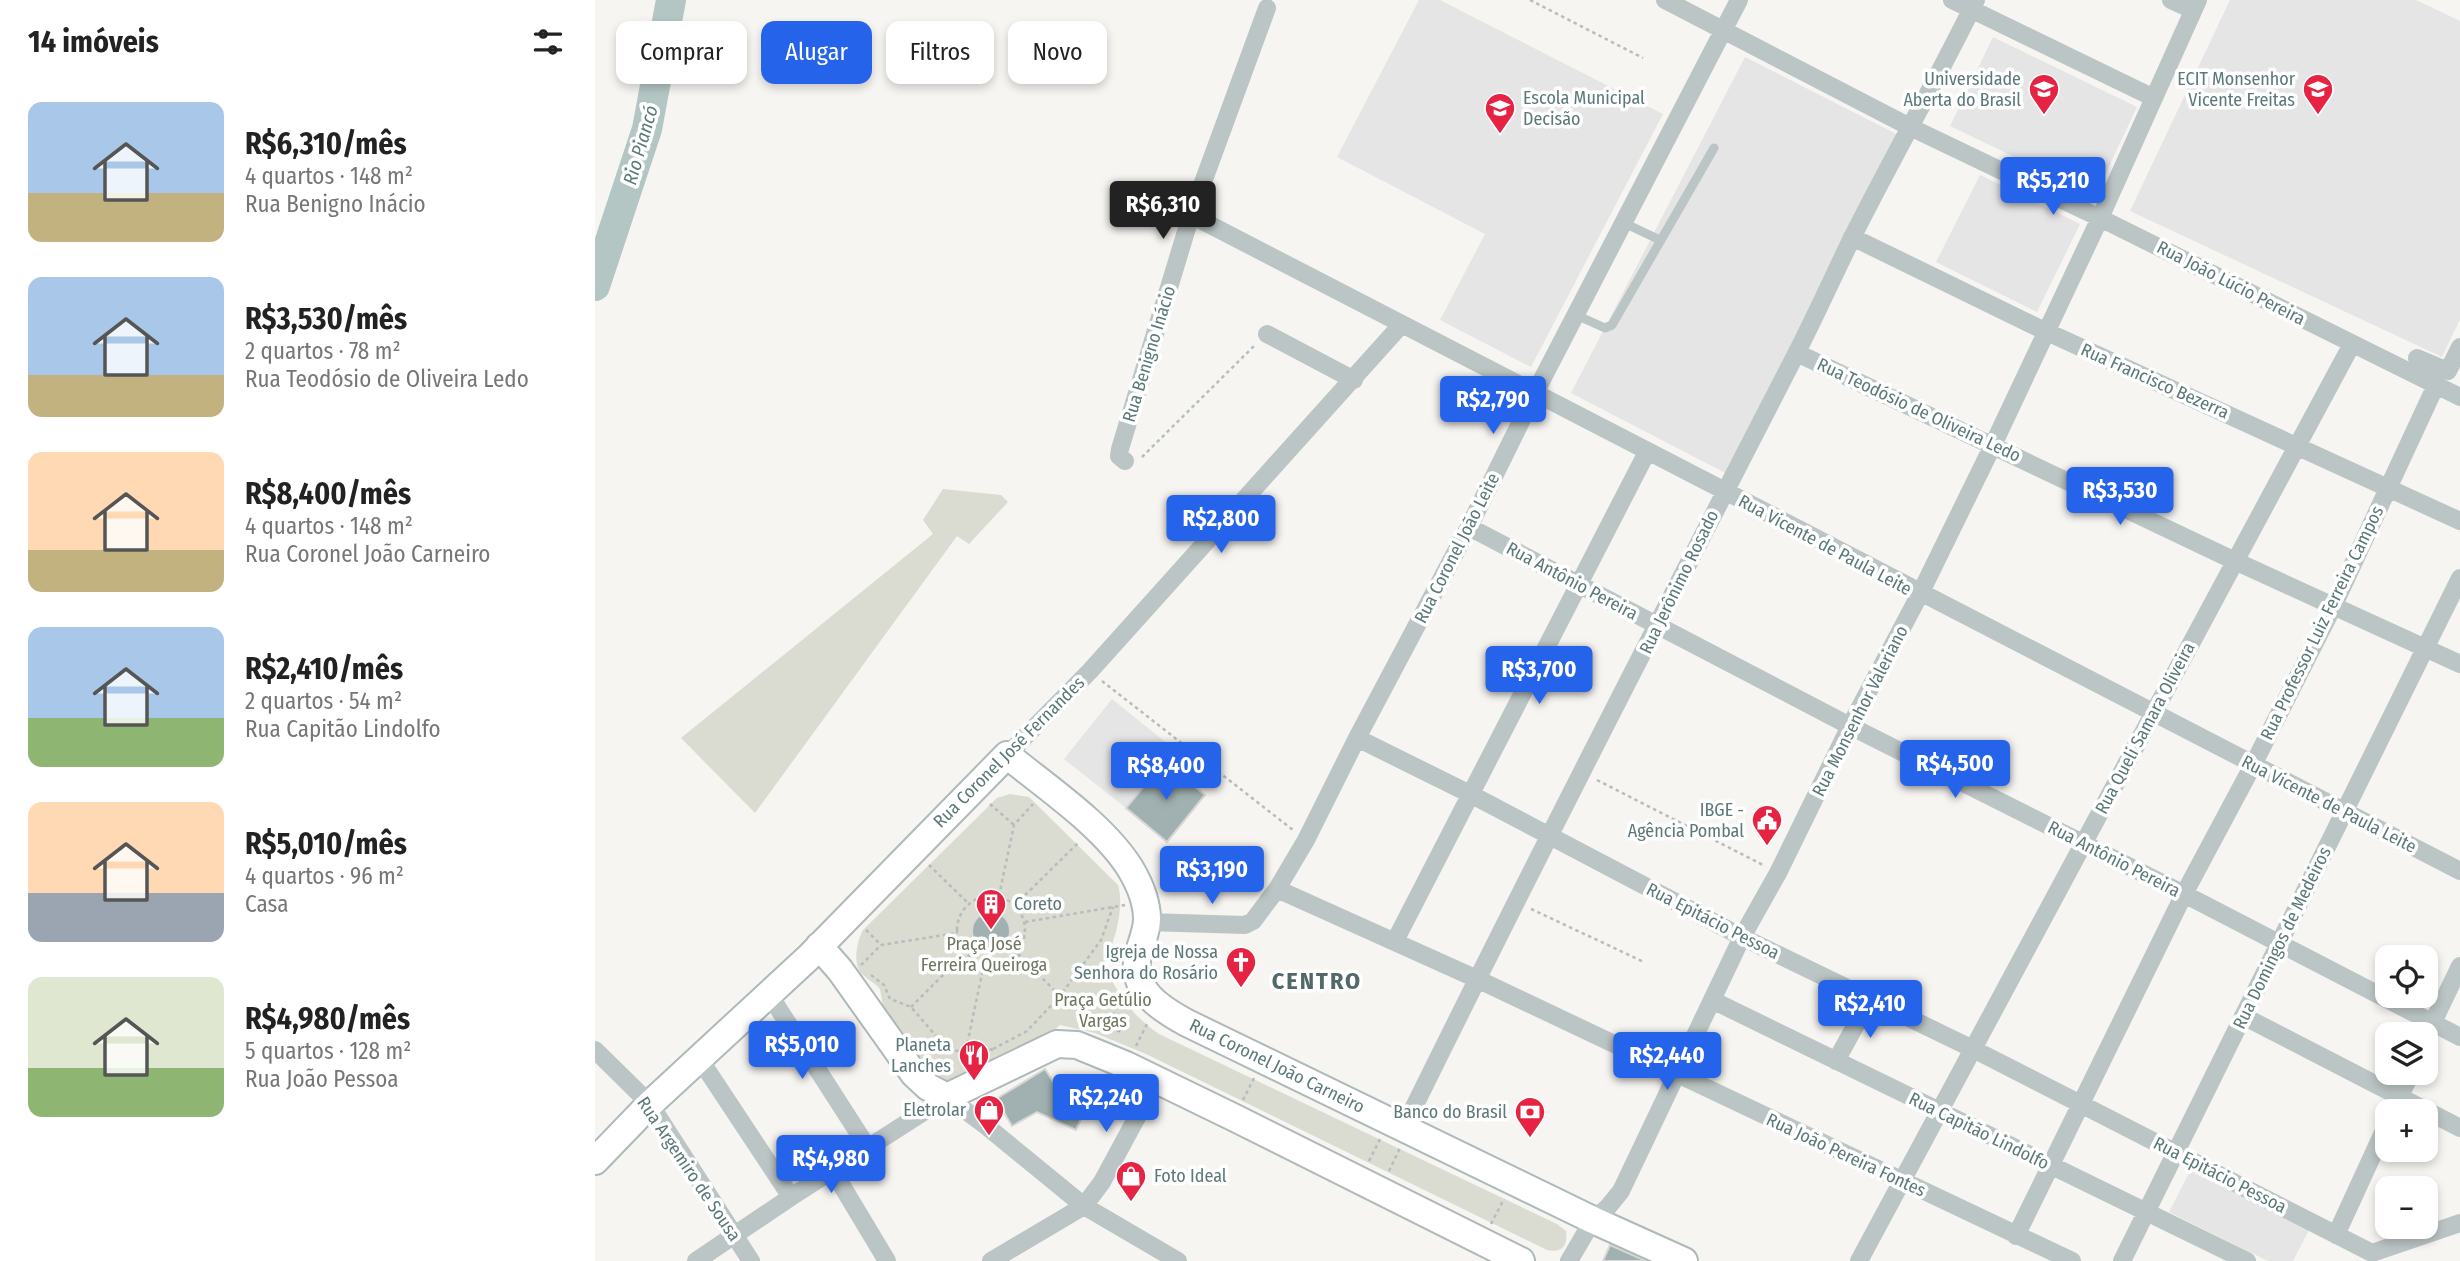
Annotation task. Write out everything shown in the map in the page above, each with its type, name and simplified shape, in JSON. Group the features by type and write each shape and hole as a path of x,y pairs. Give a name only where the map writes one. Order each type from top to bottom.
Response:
{"main road":[{"path":"1007,755 1111,844 1130,868 1146,912"},
{"name":"Rua Coronel José Fernandes","path":"595,1161 650,1104 819,946 1007,755"},
{"name":"Rua Coronel João Carneiro","path":"1146,912 1136,970 1143,990 1174,1016 1593,1220 1684,1261"},
{"path":"819,946 854,972 915,1074 928,1087 947,1097 1057,1044 1077,1045 1157,1080 1521,1261"}],"street":[{"name":"Rua João Lúcio Pereira","path":"1665,0 1910,127 2460,397"},
{"name":"Rua Coronel João Leite","path":"1146,912 1245,925 1253,921 1277,889 1306,840 1357,737 1469,527 1535,393 1739,0"},
{"path":"1952,0 1974,5 2154,98"},
{"path":"2171,0 2195,5"},
{"name":"Rua Jerônimo Rosado","path":"1399,1125 1414,1107 1515,901 1584,773 1724,492 1797,353 1852,237 1974,5"},
{"name":"Rua Monsenhor Valeriano","path":"1569,1261 1593,1220 1621,1191 1742,937 1778,873 1850,726 1920,594 2100,218 2195,5"},
{"name":"Rua Benigno Inácio","path":"1125,461 1119,456 1120,449 1191,215 1267,8"},
{"name":"Rua Vicente de Paula Leite","path":"1191,215 2460,871"},
{"name":"Rua Francisco Bezerra","path":"1852,237 2045,331 2460,521"},
{"name":"Rua Coronel José Fernandes","path":"1007,755 1090,671 1402,324"},
{"path":"1267,334 1354,380"},
{"name":"Rua Queli Samara Oliveira","path":"1860,1261 2352,344"},
{"path":"2417,358 2448,371 2460,347"},
{"name":"Rua Teodósio de Oliveira Ledo","path":"1797,353 2333,607 2460,664"},
{"name":"Rua Professor Luiz Ferreira Campos","path":"2016,1236 2184,894 2333,607 2436,385"},
{"path":"1395,941 1647,452"},
{"name":"Rua Antônio Pereira","path":"1469,527 1850,726 2278,943 2414,1022"},
{"name":"Rua Domingos de Medeiros","path":"2122,1261 2460,578"},
{"name":"Rua Epitácio Pessoa","path":"1357,737 1742,937 1973,1049 2372,1253 2460,1223"},
{"name":"Rua João Pereira Fontes","path":"1277,889 1477,979 2072,1261"},
{"path":"2433,1022 2460,966"},
{"path":"769,994 868,1148"},
{"path":"1836,1061 1870,999"},
{"name":"Rua Capitão Lindolfo","path":"1711,1000 2247,1261"},
{"path":"2243,1016 2387,1099"},
{"name":"Rua Antônio Pereira","path":"2438,1033 2460,1037"},
{"name":"Rua Argemiro de Sousa","path":"595,1050 650,1104 751,1261"},
{"path":"699,1058 791,1197"},
{"path":"991,1261 1084,1206 1102,1182 1157,1080"},
{"path":"696,1261 947,1097 1084,1206 1178,1261"},
{"path":"2438,1120 2460,1128"},
{"path":"2336,1234 2375,1150"},
{"path":"833,1171 887,1261"}],"lane":[{"path":"1576,315 1605,328 1612,326 1714,148"},
{"path":"1624,223 1660,240"}],"path":[{"path":"1529,0 1643,58"},
{"path":"1125,461 1141,458 1267,334"},
{"path":"1090,671 1306,840"},
{"path":"1584,773 1778,873"},
{"path":"998,897 1014,825 1047,788"},
{"path":"973,790 1014,825"},
{"path":"1015,905 1094,827"},
{"path":"912,849 969,904"},
{"path":"983,897 998,897 1015,905 1025,922 1025,939 1018,954 1002,963 984,964 965,954 959,944 957,933 960,917 969,904 983,897"},
{"path":"1515,901 1644,962"},
{"path":"1025,922 1113,907 1146,912"},
{"path":"957,933 881,945 854,972 884,985 890,999 911,1007 950,1052 979,1047 993,1049 1027,1031 1060,996 1101,940 1113,907"},
{"path":"911,1007 965,954"},
{"path":"1018,954 1060,996"},
{"path":"966,1049 984,964"},
{"path":"1126,1065 1157,1004"},
{"path":"1235,1118 1263,1059"},
{"path":"1370,1184 1399,1125"},
{"path":"1370,1184 1399,1125"},
{"path":"1483,1240 1513,1180"}],"shaded area":[{"name":"Escola Municipal Decisão","path":"1419,0 1440,0 1663,114 1531,367 1440,320 1485,234 1337,157"},
{"name":"ECIT Monsenhor Vicente Freitas","path":"2230,0 2416,0 2460,21 2460,319 2442,357 2130,211"},
{"name":"Universidade Aberta do Brasil","path":"1993,37 2137,107 2095,196 1950,126"},
{"path":"1745,57 1908,140 1733,477 1571,393"},
{"path":"1980,175 2080,224 2037,312 1936,262"},
{"path":"1112,699 1174,749 1126,808 1064,759"},
{"path":"2190,1171 2309,1230 2293,1261 2268,1261 2169,1212"}],"green space":[{"path":"943,489 1001,495 1008,502 969,544 957,536 755,813 681,738 933,534 923,520"},
{"name":"Praça José Ferreira Queiroga","path":"1010,794 1029,797 1118,885 1120,904 1117,926 1103,966 1140,1019 1159,1034 1557,1224 1566,1231 1563,1247 1547,1250 1146,1054 1095,1033 1060,1025 968,1086 941,1082 884,1013 880,989 859,970 857,946 863,930 997,798"}],"building":[{"path":"1164,762 1205,795 1167,842 1126,808"},
{"name":"Coreto","path":"991,912 1005,917 1010,931 1005,945 991,950 977,945 972,931 977,917"},
{"path":"1113,1011 1128,1019 1120,1034 1104,1026"},
{"path":"1045,1069 1063,1097 1071,1077 1095,1088 1076,1130 1037,1112 1012,1126 996,1099"},
{"path":"1610,1245 1646,1261 1603,1261"}],"waterway":[{"name":"Rio Piancó","path":"595,286 647,129 671,0"}],"place":[{"name":"Universidade Aberta do Brasil","path":"2044,116"},
{"name":"ECIT Monsenhor Vicente Freitas","path":"2318,116"},
{"name":"Escola Municipal Decisão","path":"1500,135"},
{"name":"IBGE - Agência Pombal","path":"1767,847"},
{"name":"Coreto","path":"991,931"},
{"name":"Igreja de Nossa Senhora do Rosário","path":"1241,989"},
{"name":"Planeta Lanches","path":"974,1082"},
{"name":"Eletrolar","path":"989,1137"},
{"name":"Banco do Brasil","path":"1530,1139"},
{"name":"Foto Ideal","path":"1131,1203"}],"district":[{"name":"CENTRO","path":"1317,981"}],"park label":[{"name":"Praça Getúlio Vargas","path":"1103,1010"}]}
